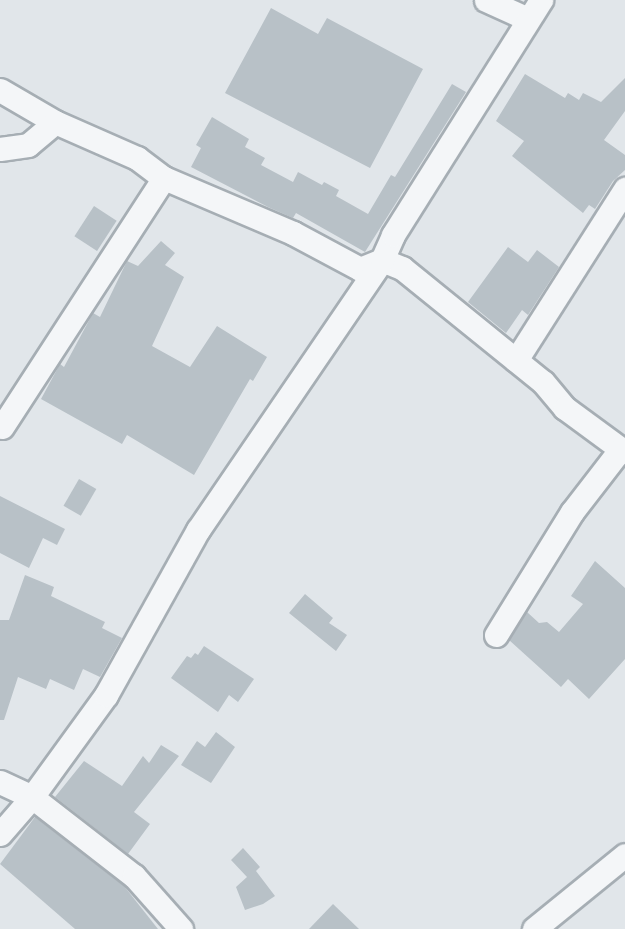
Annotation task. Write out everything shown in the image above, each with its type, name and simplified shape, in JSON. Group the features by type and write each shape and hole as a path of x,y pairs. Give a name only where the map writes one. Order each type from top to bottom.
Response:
{"street":[{"path":"0,834 32,797 106,695 198,530 382,260 393,235 534,9 486,0"},
{"path":"0,90 55,122 137,158 164,178 293,233 360,269 382,260 402,268 542,382 565,408 623,451 572,512 496,635"},
{"path":"0,149 28,145 55,122"},
{"path":"2,427 164,178"},
{"path":"516,360 625,189"},
{"path":"0,782 32,797 134,876 181,929"},
{"path":"534,929 625,855"}],"building":[{"path":"271,8 318,34 327,18 423,69 370,168 225,93"},
{"path":"525,74 565,98 568,93 579,100 583,93 601,102 625,78 625,111 604,140 625,155 625,170 613,181 595,209 589,205 583,213 512,156 524,141 496,121"},
{"path":"452,84 466,92 365,252 296,213 293,218 191,167 201,148 196,145 212,117 249,139 245,147 265,158 261,165 293,182 298,172 322,185 324,182 339,190 336,196 368,214 391,175 395,177"},
{"path":"94,206 117,221 97,251 74,236"},
{"path":"161,241 175,253 165,265 184,277 152,346 190,367 217,326 267,357 253,381 250,379 194,475 127,435 122,444 41,399 60,364 64,367 93,313 100,317 127,261 138,266"},
{"path":"508,247 528,262 537,250 559,267 528,315 522,310 506,333 468,302"},
{"path":"79,479 96,489 81,516 64,506"},
{"path":"0,496 65,529 57,545 43,538 29,568 0,553"},
{"path":"595,561 625,588 625,659 589,699 568,679 561,687 509,640 527,612 539,623 547,622 559,632 583,604 571,596"},
{"path":"25,575 54,587 51,596 105,622 102,628 122,638 100,677 83,669 74,690 50,679 46,689 18,677 4,720 0,720 0,620 9,620"},
{"path":"305,594 333,618 329,623 347,635 336,651 289,613"},
{"path":"204,646 254,679 238,702 229,695 218,712 171,678 187,656 191,658 195,653 198,655"},
{"path":"216,732 235,747 211,783 181,765 197,741 205,747"},
{"path":"161,745 179,756 134,812 150,824 128,854 55,797 84,761 122,786 143,756 149,763"},
{"path":"35,817 124,886 158,929 75,929 0,864"},
{"path":"243,848 260,867 256,871 275,896 263,904 245,910 236,887 247,877 231,860"},
{"path":"333,904 359,929 309,929"}]}
